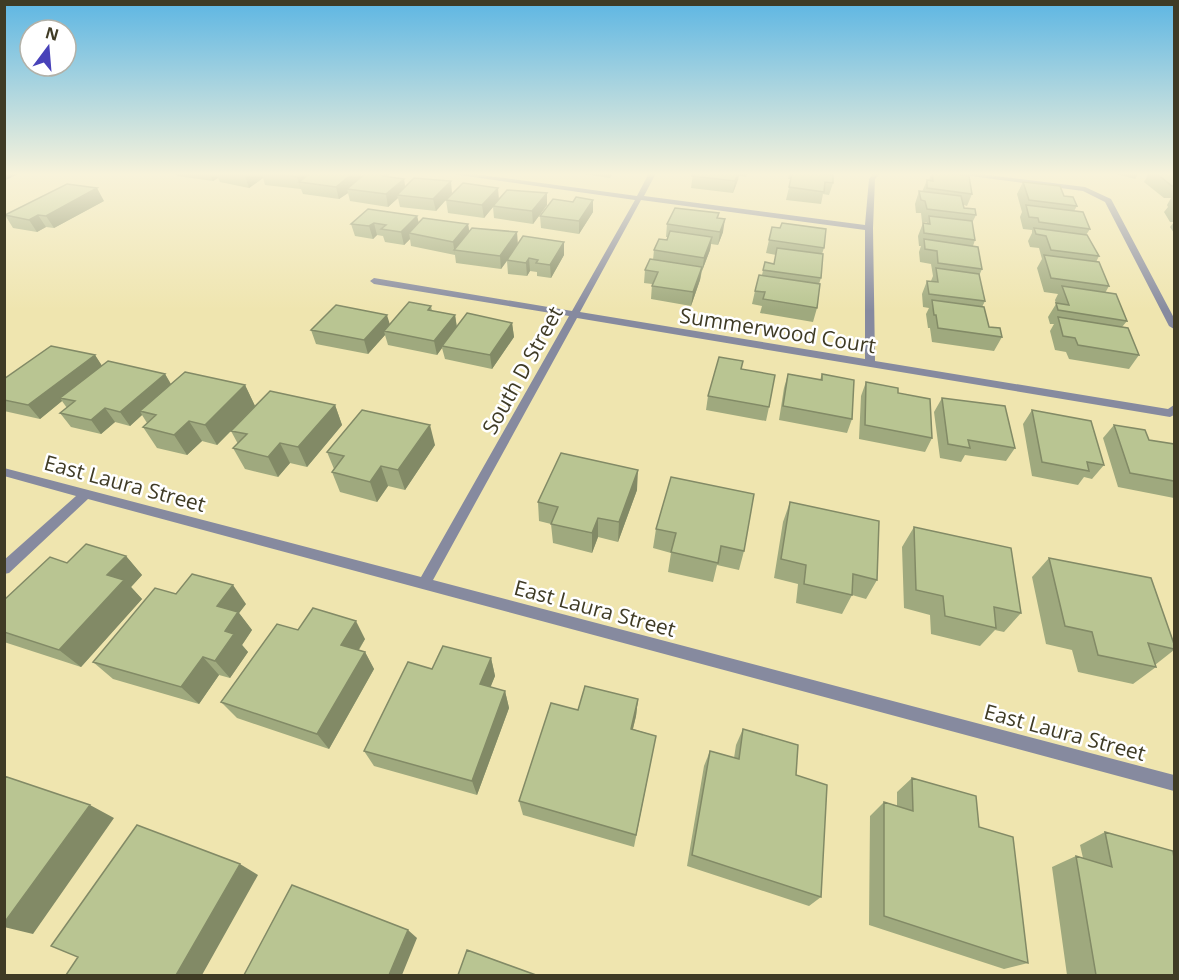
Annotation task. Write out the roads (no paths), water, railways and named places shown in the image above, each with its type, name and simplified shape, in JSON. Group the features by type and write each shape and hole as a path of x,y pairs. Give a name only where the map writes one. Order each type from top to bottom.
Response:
{"street":[{"name":"South D Street","path":"424,584 626,219"},
{"path":"798,219 869,228"},
{"path":"870,219 870,364"},
{"path":"1117,219 1174,326"},
{"name":"Summerwood Court","path":"374,280 1170,413 1174,409"},
{"name":"East Laura Street","path":"4,472 1174,783"},
{"path":"4,569 85,495"}]}
